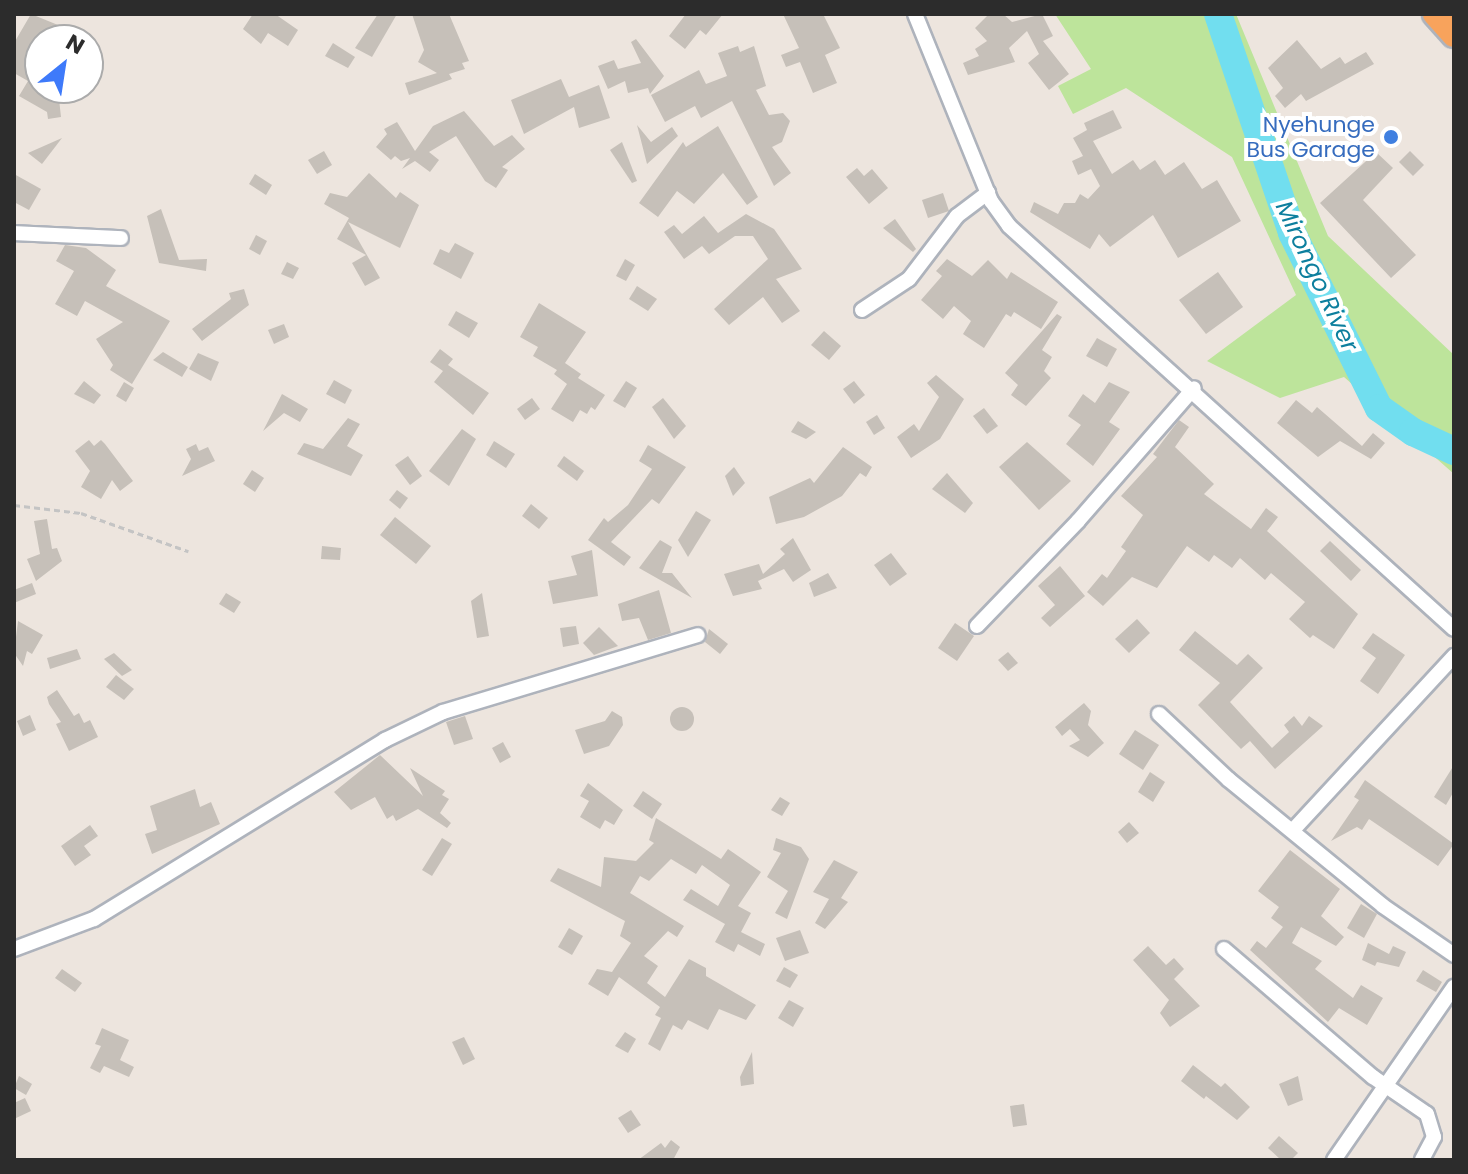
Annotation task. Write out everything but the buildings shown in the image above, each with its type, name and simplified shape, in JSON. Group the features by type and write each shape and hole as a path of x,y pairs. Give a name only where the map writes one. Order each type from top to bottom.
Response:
{"highway":[{"path":"1435,14 1454,35"}],"street":[{"path":"915,14 988,193 1009,226 1194,388 1454,629"},
{"path":"862,310 909,279 957,216 988,193"},
{"path":"14,233 121,238"},
{"path":"977,626 1078,521 1194,388"},
{"path":"14,949 94,919 385,740 443,712 698,635"},
{"path":"1294,829 1454,656"},
{"path":"1159,714 1228,779 1294,829 1383,906 1454,955"},
{"path":"1224,949 1385,1085 1427,1114 1434,1126 1422,1160"},
{"path":"1334,1160 1454,987"}],"path":[{"path":"14,505 81,513 188,551"}],"green space":[{"path":"1055,14 1236,14 1328,236 1454,355 1454,474 1344,377 1280,398 1207,361 1296,295 1232,157 1126,88 1073,114 1058,86 1091,69"}],"waterway":[{"name":"Mirongo River","path":"1218,14 1292,233 1379,408 1413,432 1454,451"}],"place":[{"name":"Nyehunge Bus Garage","path":"1391,137"}]}
